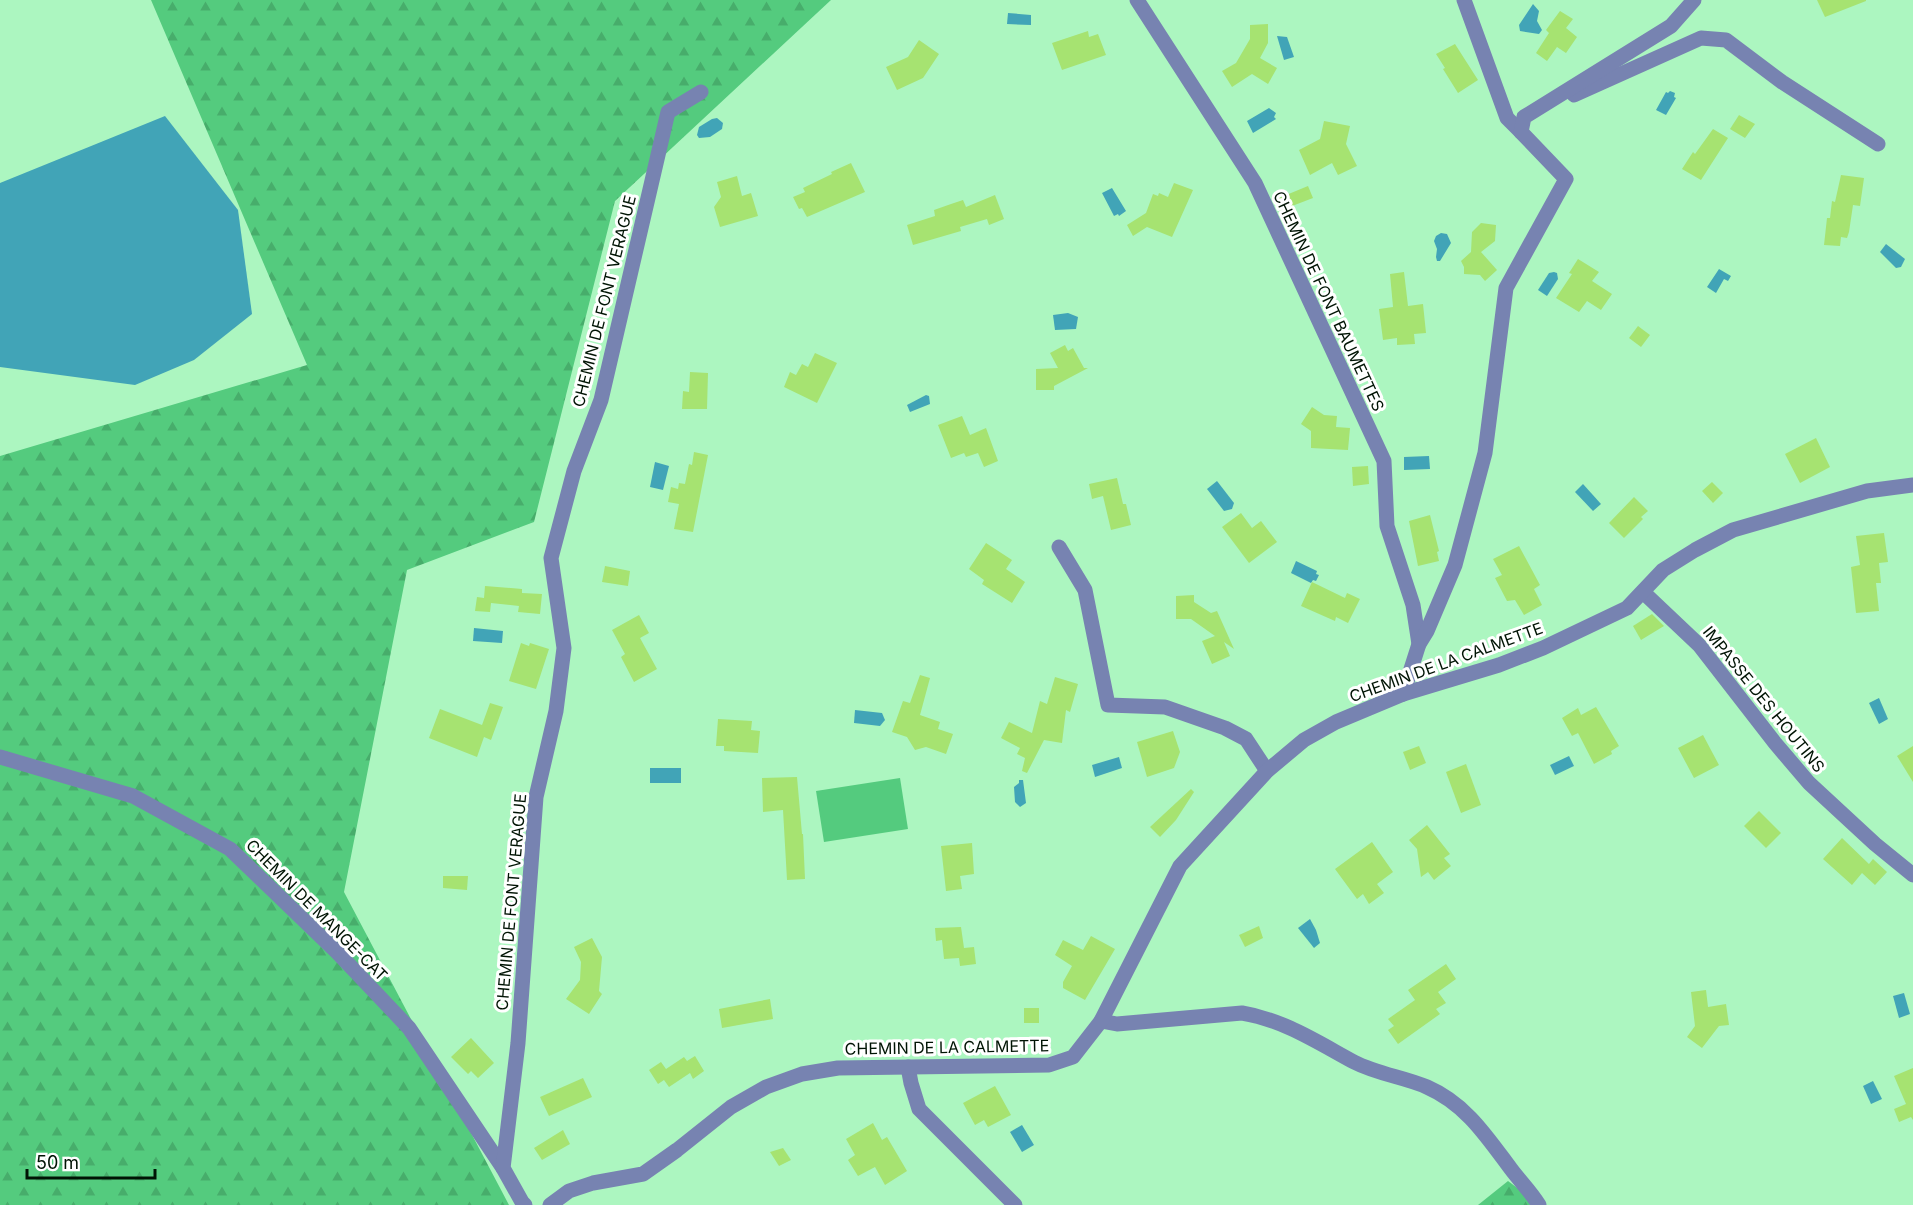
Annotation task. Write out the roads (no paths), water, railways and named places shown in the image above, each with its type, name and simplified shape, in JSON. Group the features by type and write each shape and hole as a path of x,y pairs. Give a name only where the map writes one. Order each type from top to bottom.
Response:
{"street":[{"name":"CHEMIN DE FONT BAUMETTES","path":"1137,0 1255,183 1384,461 1387,526 1413,605 1419,644"},
{"path":"1403,694 1419,644 1427,631 1455,565 1485,453 1506,288 1566,179 1522,124 1507,118 1464,0"},
{"path":"1522,124 1671,26 1694,0"},
{"path":"1522,124 1701,38 1726,40 1782,82 1878,144"},
{"name":"CHEMIN DE FONT VERAGUE","path":"503,1168 518,1043 536,797 556,711 564,648 551,558 574,471 601,400 668,112 701,92"},
{"name":"CHEMIN DE LA CALMETTE","path":"550,1205 569,1191 593,1183 643,1174 731,1107 766,1087 802,1074 838,1068 1049,1065 1073,1057 1101,1021 1180,866 1267,771 1304,740 1336,722 1403,694 1499,665 1543,648 1627,608 1663,570 1733,530 1867,492 1913,485"},
{"path":"1059,547 1085,590 1108,705 1165,707 1225,728 1246,739 1267,771"},
{"name":"IMPASSE DES HOUTINS","path":"1643,592 1699,645 1809,783 1875,844 1913,875"},
{"name":"CHEMIN DE MANGE-CAT","path":"0,757 133,796 230,849 337,952 409,1028 503,1168"},
{"path":"1101,1021 1117,1024 1242,1013 1280,1022 1356,1063 1430,1088 1461,1107 1491,1141 1539,1205"},
{"path":"908,1067 919,1109 1015,1205"},
{"path":"503,1168 525,1205"}],"water":[{"path":"1533,4 1539,11 1537,21 1542,30 1539,34 1520,31 1519,25"},
{"path":"1008,13 1031,15 1031,25 1007,24"},
{"path":"1277,36 1287,37 1294,57 1284,60"},
{"path":"1666,92 1675,93 1676,98 1666,115 1656,110"},
{"path":"1269,108 1276,113 1274,117 1276,119 1253,133 1247,121"},
{"path":"165,116 238,210 252,314 194,360 135,385 0,367 0,183"},
{"path":"717,118 723,123 722,129 710,137 699,138 697,135 699,127"},
{"path":"1112,188 1126,211 1119,216 1118,214 1114,216 1102,193"},
{"path":"1441,233 1447,234 1451,243 1440,261 1437,261 1434,241"},
{"path":"1886,244 1905,259 1901,267 1896,268 1880,252"},
{"path":"1719,269 1731,276 1728,281 1724,279 1716,293 1707,287"},
{"path":"1549,273 1557,273 1558,279 1547,296 1538,290"},
{"path":"1068,313 1078,317 1076,329 1055,330 1053,315"},
{"path":"926,395 929,396 930,404 910,412 907,405"},
{"path":"1429,456 1430,469 1404,470 1404,457"},
{"path":"655,462 669,466 663,490 650,487"},
{"path":"1217,481 1234,503 1232,509 1224,511 1207,489"},
{"path":"1583,484 1601,504 1593,511 1575,492"},
{"path":"1296,561 1317,571 1316,574 1319,575 1316,581 1313,580 1311,583 1291,573"},
{"path":"474,628 503,631 502,643 473,641"},
{"path":"1879,698 1888,719 1879,724 1869,703"},
{"path":"855,710 882,713 885,720 880,726 854,723"},
{"path":"1569,756 1574,766 1555,775 1550,765"},
{"path":"1119,757 1122,768 1095,777 1092,765"},
{"path":"650,768 681,768 681,783 650,783"},
{"path":"1019,780 1023,780 1026,803 1020,807 1015,802 1014,787"},
{"path":"1310,919 1320,943 1314,948 1298,928"},
{"path":"1904,993 1910,1014 1899,1018 1893,996"},
{"path":"1873,1081 1882,1099 1871,1104 1863,1086"},
{"path":"1022,1125 1034,1145 1022,1152 1010,1132"}]}
